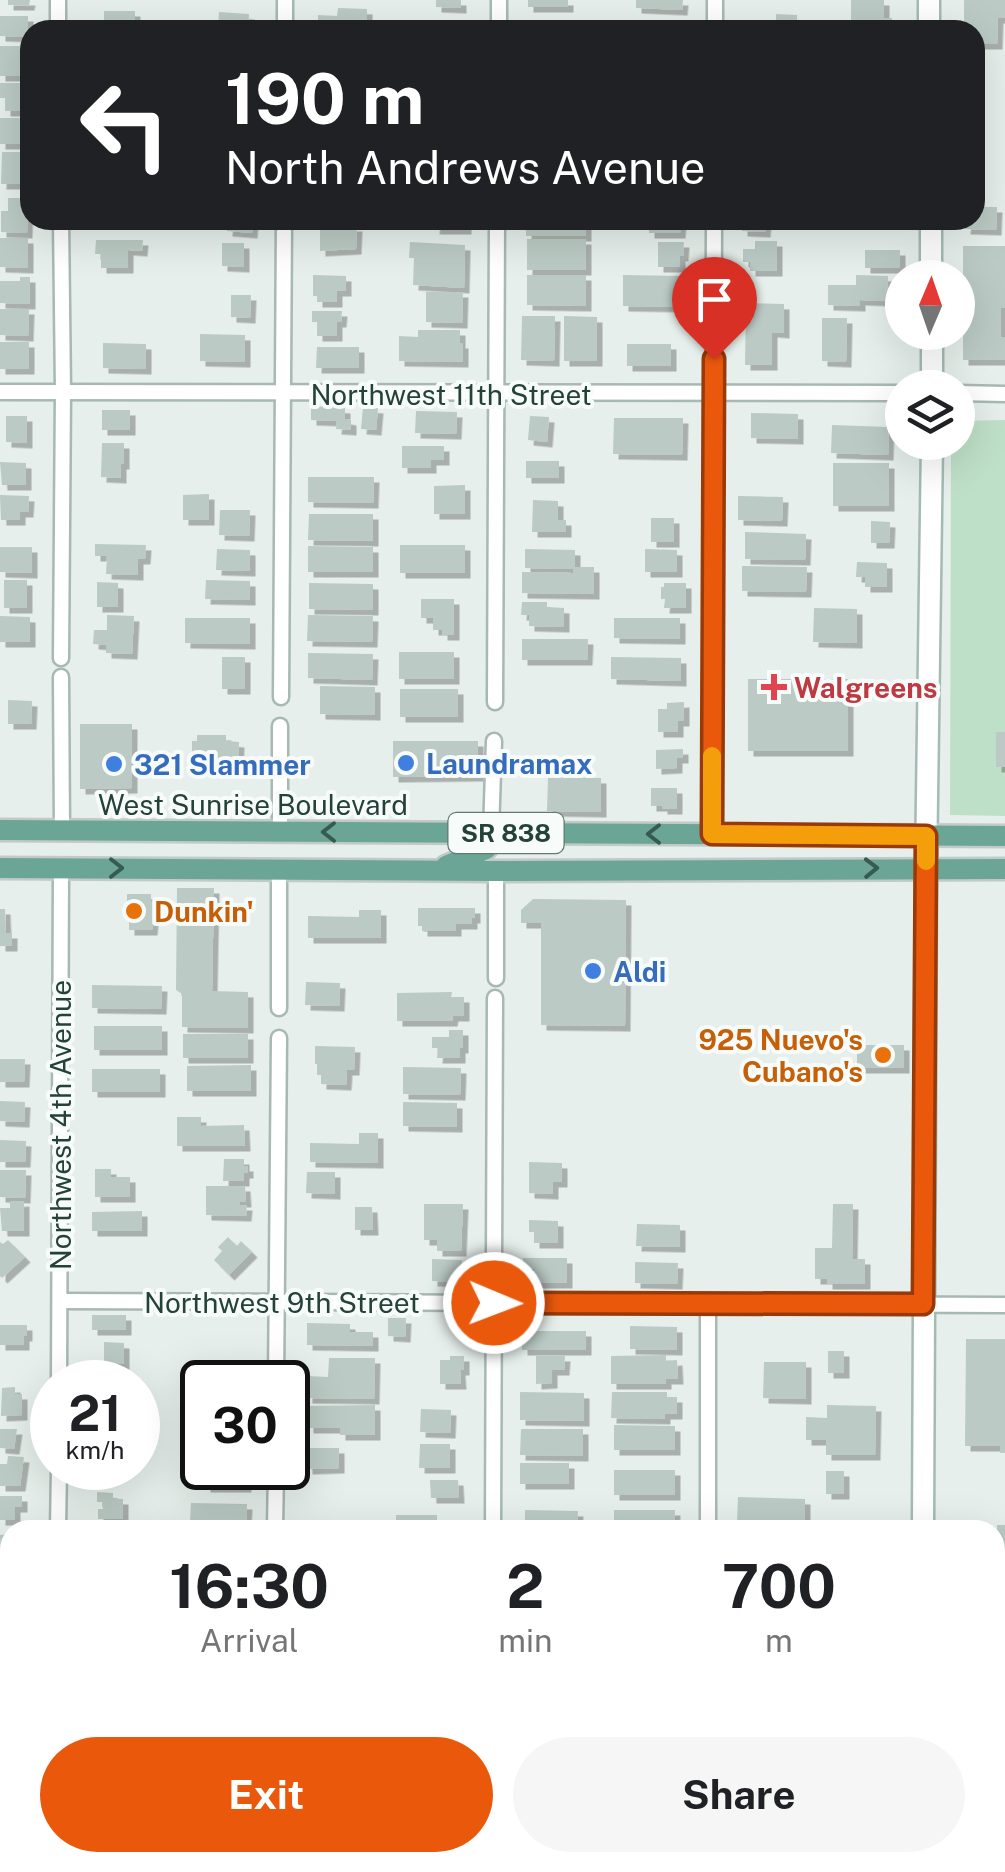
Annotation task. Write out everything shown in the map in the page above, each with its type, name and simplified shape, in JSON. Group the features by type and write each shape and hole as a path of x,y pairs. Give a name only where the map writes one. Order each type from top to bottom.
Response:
{"main road":[{"path":"931,230 931,260"},
{"path":"923,1520 932,460"},
{"name":"West Sunrise Boulevard","path":"0,830 926,836"},
{"path":"435,870 486,849 491,833"},
{"name":"SR 838","path":"926,836 1005,836"},
{"name":"SR 838","path":"0,868 496,872 1005,869"}],"street":[{"path":"61,230 61,658"},
{"path":"281,697 284,230"},
{"path":"495,702 497,230"},
{"path":"712,834 714,230"},
{"name":"Northwest 11th Street","path":"0,392 885,393"},
{"path":"975,394 1005,394"},
{"path":"60,677 62,830"},
{"path":"280,726 280,832"},
{"path":"491,833 494,741"},
{"name":"Northwest 4th Avenue","path":"60,1360 61,868"},
{"path":"279,868 279,1008"},
{"path":"496,872 496,978"},
{"path":"493,1520 496,998"},
{"path":"276,1360 279,1038"},
{"name":"Northwest 9th Street","path":"60,1301 1005,1305"},
{"path":"708,1305 708,1520"},
{"path":"58,1520 59,1490"},
{"path":"276,1490 276,1520"}],"green space":[{"path":"1005,420 1005,816 950,815 951,460 975,460 975,421"}],"building":[{"path":"8,0 30,0 29,5 8,5"},
{"path":"436,0 461,0 461,8 436,7"},
{"path":"528,0 568,0 568,7 528,7"},
{"path":"636,0 683,0 682,10 636,8"},
{"path":"851,0 884,0 884,18 892,18 892,20 851,20"},
{"path":"964,0 1005,0 1005,18 998,18 997,44 985,44 985,20 964,20"},
{"path":"338,8 367,9 367,20 318,20 318,15 337,16"},
{"path":"104,11 135,11 135,20 104,20"},
{"path":"219,12 249,14 249,20 219,20"},
{"path":"776,14 797,15 797,20 776,20"},
{"path":"0,16 28,16 28,20 20,20 20,37 0,36"},
{"path":"0,46 20,46 20,76 0,76"},
{"path":"0,83 20,83 20,111 5,111 5,98 0,98"},
{"path":"0,118 20,118 20,144 0,144"},
{"path":"2,152 20,152 20,184 1,184"},
{"path":"8,198 20,198 20,230 27,233 1,232 1,211 8,211"},
{"path":"985,207 997,207 996,230 985,230"},
{"path":"320,230 357,230 356,249 320,251"},
{"path":"526,230 586,230 586,236 526,236"},
{"path":"649,230 680,230 680,233"},
{"path":"0,238 28,238 28,268 0,267"},
{"path":"527,239 586,239 586,270 527,270"},
{"path":"96,240 143,240 142,251 128,250 128,268 101,268 101,254 95,254"},
{"path":"755,241 777,241 777,271 750,271 750,262 743,262 743,249 755,249"},
{"path":"410,242 465,245 464,288 413,285"},
{"path":"658,242 684,242 680,267 658,267"},
{"path":"222,243 244,243 244,267 222,266"},
{"path":"963,246 1005,246 1001,337 1005,337 1005,360 963,360 963,350 975,350 975,260 963,260"},
{"path":"865,250 900,250 900,260 885,260 885,268 865,268"},
{"path":"313,275 346,276 346,291 337,291 337,302 317,302 317,296 313,296"},
{"path":"527,275 586,275 586,306 527,305"},
{"path":"623,275 683,276 682,307 623,306"},
{"path":"856,275 885,276 885,301 860,300 860,306 828,305 828,285 856,285"},
{"path":"20,277 30,277 30,304 0,303 0,281 20,281"},
{"path":"426,292 463,292 462,323 426,322"},
{"path":"231,295 251,295 250,318 231,317"},
{"path":"746,303 784,304 784,333 772,332 772,365 745,365"},
{"path":"0,309 29,309 28,336 0,335"},
{"path":"312,311 342,311 337,336 317,336"},
{"path":"522,316 555,316 554,361 521,360"},
{"path":"564,316 597,317 597,361 564,361"},
{"path":"822,318 847,318 846,362 822,361"},
{"path":"418,330 460,330 463,362 399,361 399,336 418,337"},
{"path":"200,334 245,335 245,362 200,361"},
{"path":"0,342 29,342 29,369 0,369"},
{"path":"103,343 146,344 146,369 103,368"},
{"path":"627,344 671,344 671,366 627,366"},
{"path":"317,347 359,347 359,368 316,368"},
{"path":"311,406 345,408 351,430 336,429 337,421 311,420"},
{"path":"363,407 378,408 376,430 361,429"},
{"path":"102,410 130,410 130,430 102,430"},
{"path":"416,411 457,412 456,434 415,433"},
{"path":"751,413 798,414 798,439 751,438"},
{"path":"6,416 27,416 27,443 6,442"},
{"path":"530,416 549,417 547,442 528,440"},
{"path":"614,418 683,418 682,455 613,454"},
{"path":"832,425 885,427 885,455 831,453"},
{"path":"102,443 124,443 121,478 101,477"},
{"path":"402,446 444,446 444,460 431,460 431,468 402,468"},
{"path":"526,461 559,461 559,478 526,478"},
{"path":"0,462 26,463 26,485 2,485"},
{"path":"833,463 889,463 889,506 833,506"},
{"path":"308,477 374,477 373,503 308,502"},
{"path":"465,485 465,514 434,514 434,486"},
{"path":"209,494 209,520 183,520 183,495"},
{"path":"0,495 29,496 28,512 20,512 20,520 1,520"},
{"path":"738,496 783,497 782,521 738,520"},
{"path":"533,500 558,501 558,520 566,520 566,532 532,532"},
{"path":"220,510 250,510 249,536 219,535"},
{"path":"309,514 373,514 373,541 308,540"},
{"path":"651,518 674,518 674,542 651,542"},
{"path":"871,521 890,522 889,543 871,543"},
{"path":"745,532 806,534 805,560 745,559"},
{"path":"95,544 146,545 145,559 138,559 138,575 106,574 107,556 95,556"},
{"path":"400,545 465,545 465,573 400,573"},
{"path":"308,546 373,547 373,572 308,572"},
{"path":"0,547 32,547 32,573 0,572"},
{"path":"217,549 250,550 250,571 216,570"},
{"path":"525,549 575,550 575,567 594,567 594,594 522,593 522,572 573,573 573,569 525,568"},
{"path":"645,549 677,550 677,572 645,572"},
{"path":"857,562 887,563 887,587 865,587 865,577 856,577"},
{"path":"742,566 807,567 806,592 742,591"},
{"path":"4,580 27,580 27,608 4,608"},
{"path":"206,580 250,581 250,600 205,599"},
{"path":"97,582 118,583 118,607 97,607"},
{"path":"309,583 373,584 373,610 309,609"},
{"path":"664,583 686,583 686,608 664,608"},
{"path":"421,599 454,599 454,635 433,630 433,618 421,618"},
{"path":"522,602 547,602 547,607 564,608 564,627 529,626 529,615 521,615"},
{"path":"814,608 857,609 857,643 813,642"},
{"path":"107,615 134,616 132,654 106,653 106,645 93,644 94,630 107,630"},
{"path":"308,615 373,616 372,642 307,641"},
{"path":"0,616 30,617 30,642 0,642"},
{"path":"185,618 250,618 250,644 185,643"},
{"path":"614,618 680,618 680,639 614,638"},
{"path":"522,639 588,639 587,660 522,660"},
{"path":"399,652 454,652 454,679 399,679"},
{"path":"308,653 373,654 372,680 308,678"},
{"path":"222,657 245,657 245,689 222,689"},
{"path":"611,657 681,658 681,681 611,679"},
{"name":"Walgreens","path":"748,679 848,679 848,751 748,751"},
{"path":"320,686 375,687 375,715 320,714"},
{"path":"400,689 458,689 458,717 400,717"},
{"path":"8,700 32,701 31,724 8,724"},
{"path":"684,702 684,721 678,721 678,732 658,732 658,709 667,709 667,703"},
{"path":"80,724 132,724 132,788 80,789"},
{"path":"996,732 1005,732 1005,767 996,767"},
{"path":"197,735 226,735 226,741 239,742 238,768 192,767 192,741 197,741"},
{"path":"393,741 478,741 478,776 393,777"},
{"path":"683,749 683,758 677,758 677,768 656,769 656,750"},
{"path":"548,777 601,778 601,812 547,811"},
{"path":"651,788 677,788 677,809 651,806"},
{"path":"177,888 214,888 212,991 248,992 248,1028 182,1027 182,994 176,990"},
{"path":"127,894 151,894 151,901 155,901 152,930 129,930"},
{"path":"533,899 626,900 625,1026 541,1025 541,923 521,923 521,910"},
{"path":"418,908 475,908 475,918 472,924 456,924 456,931 422,931 422,926 418,926"},
{"path":"0,909 5,909 6,933 12,933 12,946 0,946"},
{"path":"359,910 381,910 381,938 308,938 308,916 359,917"},
{"path":"306,982 340,983 339,1006 305,1005"},
{"path":"92,985 162,986 161,1009 92,1008"},
{"path":"452,992 451,997 464,997 464,1016 453,1016 452,1021 397,1021 397,993"},
{"path":"94,1026 162,1026 162,1050 94,1050"},
{"path":"449,1030 463,1030 460,1058 437,1058 438,1048 432,1048 432,1037 449,1037"},
{"path":"183,1034 248,1034 248,1058 183,1058"},
{"path":"857,1045 904,1045 904,1068 857,1068"},
{"path":"315,1046 355,1047 354,1070 347,1070 346,1085 321,1084"},
{"path":"0,1059 25,1059 24,1082 0,1082"},
{"path":"251,1065 251,1091 187,1091 187,1066"},
{"path":"403,1067 461,1068 460,1095 403,1094"},
{"path":"92,1069 160,1069 160,1092 92,1092"},
{"path":"0,1101 25,1102 24,1122 0,1121"},
{"path":"403,1102 457,1103 457,1127 403,1126"},
{"path":"177,1117 201,1117 201,1126 244,1125 245,1146 177,1146"},
{"path":"359,1133 378,1133 378,1163 310,1162 310,1143 359,1144"},
{"path":"0,1140 26,1141 25,1162 0,1162"},
{"path":"224,1159 244,1159 248,1173 244,1173 244,1181 223,1181"},
{"path":"529,1162 562,1163 562,1182 553,1182 553,1194 529,1193"},
{"path":"95,1169 111,1169 111,1177 130,1177 130,1197 95,1197"},
{"path":"0,1170 26,1170 25,1198 0,1197"},
{"path":"307,1172 335,1172 335,1194 306,1193"},
{"path":"206,1186 245,1186 246,1202 240,1205 247,1205 246,1216 206,1215"},
{"path":"24,1201 24,1231 2,1231 0,1208"},
{"path":"424,1204 463,1204 461,1251 437,1251 437,1240 424,1240"},
{"path":"833,1204 853,1204 852,1259 865,1259 865,1284 827,1284 827,1279 815,1279 815,1248 832,1248"},
{"path":"355,1207 372,1207 373,1230 355,1230"},
{"path":"142,1211 142,1231 92,1231 92,1212"},
{"path":"529,1220 558,1221 558,1243 534,1243"},
{"path":"637,1224 680,1225 680,1247 636,1246"},
{"path":"228,1237 237,1246 241,1241 252,1252 229,1275 214,1260 222,1251 218,1247"},
{"path":"8,1240 25,1257 2,1278 0,1242"},
{"path":"523,1258 567,1258 567,1283 534,1283 534,1269 523,1269"},
{"path":"432,1259 462,1260 461,1282 432,1281"},
{"path":"635,1262 678,1263 677,1284 635,1283"},
{"path":"92,1315 126,1315 126,1330 92,1330"},
{"path":"388,1318 406,1318 405,1337 388,1336"},
{"path":"307,1323 350,1324 350,1332 373,1332 373,1346 307,1345"},
{"path":"0,1325 27,1325 24,1345 0,1345"},
{"path":"630,1326 677,1327 677,1350 630,1349"},
{"path":"522,1331 586,1331 586,1350 522,1350"},
{"path":"966,1339 1005,1339 1005,1453 1000,1453 1000,1446 965,1446"},
{"path":"104,1342 124,1343 124,1360 104,1360"},
{"path":"828,1351 844,1351 844,1373 828,1373"},
{"path":"666,1355 666,1361 677,1360 678,1379 666,1379 666,1384 611,1384 611,1356"},
{"path":"450,1356 464,1356 461,1384 440,1384 440,1360 450,1360"},
{"path":"536,1356 565,1356 564,1370 552,1370 552,1383 536,1384"},
{"path":"329,1358 375,1358 374,1399 310,1398 310,1376 328,1377"},
{"path":"764,1362 806,1362 806,1399 763,1398"},
{"path":"15,1387 15,1394 22,1394 22,1415 1,1416 2,1388"},
{"path":"520,1392 584,1393 584,1421 520,1420"},
{"path":"612,1392 667,1392 667,1397 677,1397 677,1414 665,1414 665,1419 611,1418"},
{"path":"375,1405 375,1435 340,1435 340,1428 310,1428 310,1406"},
{"path":"827,1405 876,1406 875,1455 826,1455 826,1440 806,1440 806,1417 827,1418"},
{"path":"421,1409 451,1410 450,1433 420,1432"},
{"path":"614,1425 675,1426 675,1450 614,1450"},
{"path":"0,1429 17,1429 14,1449 0,1448"},
{"path":"521,1429 583,1429 583,1456 520,1455"},
{"path":"420,1444 450,1444 450,1468 419,1468"},
{"path":"310,1448 339,1448 339,1468 310,1469"},
{"path":"8,1456 24,1457 20,1486 0,1486 0,1464 7,1464"},
{"path":"520,1463 569,1463 569,1484 520,1484"},
{"path":"614,1470 675,1470 675,1495 614,1495"},
{"path":"826,1471 844,1471 844,1494 826,1494"},
{"path":"430,1480 458,1480 459,1498 431,1498"},
{"path":"97,1492 113,1493 113,1499 123,1499 123,1519 98,1519 103,1502 97,1502"},
{"path":"0,1496 22,1496 22,1507 15,1507 15,1520 0,1520"},
{"path":"738,1497 805,1499 805,1520 737,1520"},
{"path":"191,1503 247,1504 246,1520 190,1520"},
{"path":"525,1510 578,1511 578,1520 525,1520"},
{"path":"614,1510 675,1510 674,1520 614,1520"},
{"path":"396,1515 437,1515 437,1520 396,1520"}],"slow traffic":[{"path":"712,756 712,834 926,836 926,861"}],"place":[{"name":"Walgreens","path":"774,687"},
{"name":"Laundramax","path":"406,763"},
{"name":"321 Slammer","path":"114,764"},
{"name":"Dunkin'","path":"134,911"},
{"name":"Aldi","path":"593,971"},
{"name":"925 Nuevo's Cubano's","path":"883,1055"}],"route":[{"path":"494,1303 923,1304 926,836 712,834 714,359"}]}
